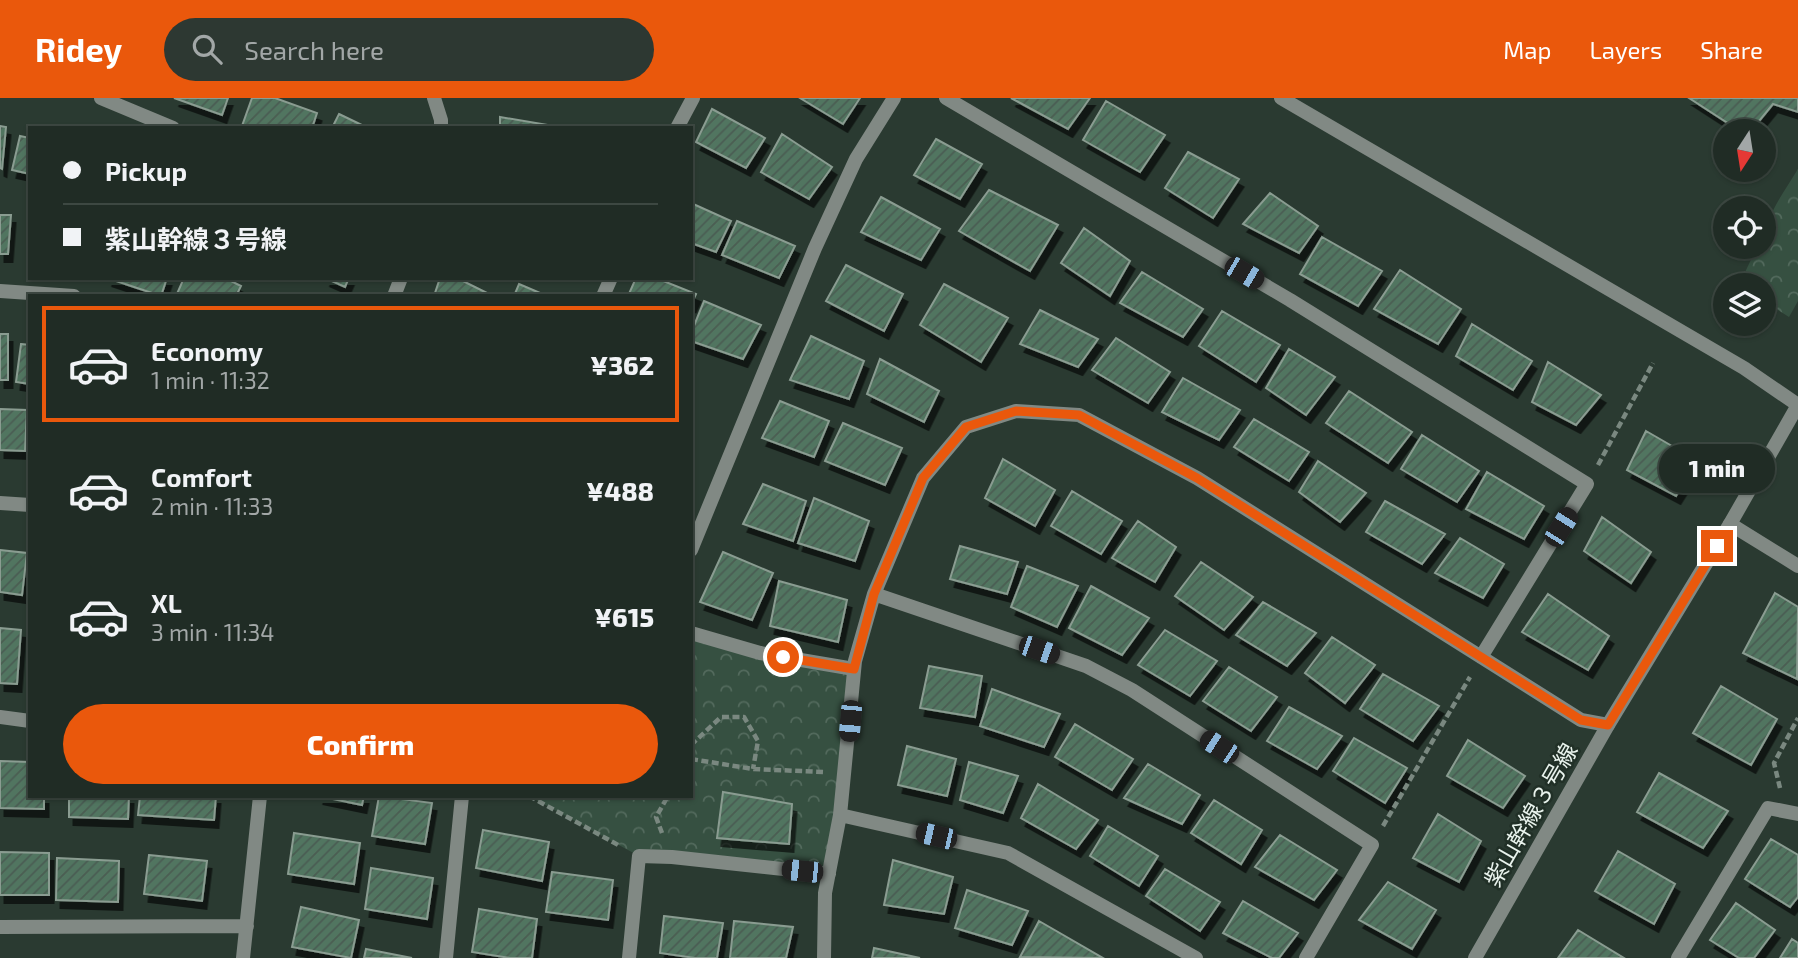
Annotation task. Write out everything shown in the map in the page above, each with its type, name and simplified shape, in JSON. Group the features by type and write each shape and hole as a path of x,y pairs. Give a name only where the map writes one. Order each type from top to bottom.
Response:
{"street":[{"path":"101,98 168,126"},
{"path":"434,98 441,126"},
{"path":"678,126 693,98"},
{"path":"693,545 815,248 856,159 894,98"},
{"path":"946,98 1290,300 1587,484 1481,657"},
{"path":"1281,98 1744,369 1798,405"},
{"path":"0,291 44,294"},
{"name":"紫山幹線３号線","path":"1475,958 1608,725 1730,524 1798,405"},
{"path":"824,958 825,893 840,815 854,669 874,594 923,478 966,427 1016,411 1079,415 1197,478 1581,720 1608,725"},
{"path":"0,503 28,505"},
{"path":"1730,524 1798,566"},
{"path":"874,594 1086,666 1132,690 1372,845 1306,958"},
{"path":"693,634 760,653 854,669"},
{"path":"0,717 28,721"},
{"path":"243,958 260,798"},
{"path":"446,958 462,798"},
{"path":"1678,958 1769,808 1792,813"},
{"path":"840,815 1007,852 1196,958"},
{"path":"629,958 639,856 672,857 828,874"},
{"path":"0,927 247,926"}],"path":[{"path":"1587,484 1653,363"},
{"path":"1372,845 1481,657"},
{"path":"693,743 721,717 744,717 758,741 753,769"},
{"path":"1792,813 1774,763 1798,718"},
{"path":"693,759 753,769 845,773"},
{"path":"533,798 639,856"},
{"path":"656,817 667,798"}],"green space":[{"path":"1798,169 1798,301 1789,317 1776,309 1776,273 1745,273 1751,259 1776,259 1776,206"},
{"path":"693,631 854,669 829,874 639,856 533,798 693,798"}],"building":[{"path":"174,98 228,98 222,115"},
{"path":"252,98 275,98 317,113 313,126 242,126"},
{"path":"800,98 860,98 843,124"},
{"path":"1011,98 1090,98 1068,129"},
{"path":"1689,98 1798,98 1798,112 1773,104 1761,119 1721,119"},
{"path":"1106,101 1165,135 1140,172 1083,140"},
{"path":"712,109 765,138 746,168 696,142"},
{"path":"339,114 364,126 333,126"},
{"path":"500,117 554,126 500,126"},
{"path":"0,126 6,127 2,169 0,168"},
{"path":"782,134 832,167 809,199 761,172"},
{"path":"20,136 28,138 28,174 12,170"},
{"path":"936,139 982,164 960,199 914,175"},
{"path":"1188,152 1239,179 1213,218 1165,188"},
{"path":"989,190 1058,225 1030,271 959,231"},
{"path":"1270,193 1318,226 1299,253 1243,224"},
{"path":"881,197 940,229 921,260 861,232"},
{"path":"693,204 731,221 716,252 693,244"},
{"path":"0,215 11,215 8,254 0,254"},
{"path":"737,221 795,246 779,278 722,255"},
{"path":"1084,228 1130,261 1110,296 1061,263"},
{"path":"1322,237 1382,271 1358,306 1300,274"},
{"path":"846,265 903,294 884,331 826,301"},
{"path":"1400,270 1461,309 1438,344 1374,309"},
{"path":"1142,272 1203,309 1183,337 1120,303"},
{"path":"113,280 166,280 162,294"},
{"path":"183,280 229,280 241,286 237,294 177,294"},
{"path":"329,280 348,280 345,287"},
{"path":"439,280 461,280 489,294 435,294"},
{"path":"635,280 661,280 696,294 693,301 693,294 629,294"},
{"path":"519,284 542,294 515,294"},
{"path":"944,284 1008,318 981,362 920,325"},
{"path":"704,301 761,325 743,359 693,342 693,328"},
{"path":"1040,310 1098,339 1078,367 1020,344"},
{"path":"1222,311 1280,345 1256,382 1199,346"},
{"path":"1472,324 1532,361 1513,390 1456,356"},
{"path":"0,334 8,334 8,380 0,380"},
{"path":"811,336 864,361 849,399 790,380"},
{"path":"1116,338 1170,372 1148,403 1092,370"},
{"path":"21,344 28,345 28,384 16,382"},
{"path":"1289,349 1335,377 1306,415 1266,388"},
{"path":"880,359 939,391 924,422 867,394"},
{"path":"1548,362 1601,395 1576,425 1532,402"},
{"path":"1183,378 1240,410 1219,440 1162,412"},
{"path":"1349,391 1412,432 1388,463 1326,423"},
{"path":"780,401 829,421 814,457 762,438"},
{"path":"0,409 27,410 25,451 0,450"},
{"path":"1254,419 1309,452 1289,481 1234,447"},
{"path":"843,423 902,448 885,485 825,461"},
{"path":"1646,431 1698,461 1676,496 1627,470"},
{"path":"1422,435 1479,471 1457,502 1401,469"},
{"path":"1003,459 1055,490 1035,526 985,498"},
{"path":"1318,461 1366,493 1340,522 1299,492"},
{"path":"1487,472 1544,506 1524,539 1466,509"},
{"path":"763,484 806,501 793,541 743,524"},
{"path":"1072,491 1122,521 1101,554 1051,526"},
{"path":"814,498 869,521 855,561 798,543"},
{"path":"1385,501 1445,534 1422,564 1366,532"},
{"path":"1602,517 1651,552 1631,583 1584,551"},
{"path":"1138,521 1176,547 1155,582 1112,558"},
{"path":"1460,538 1504,564 1483,598 1435,573"},
{"path":"960,546 1018,562 1007,594 950,579"},
{"path":"0,550 27,553 22,595 0,592"},
{"path":"723,552 773,573 752,620 700,602"},
{"path":"1201,562 1253,597 1224,630 1175,596"},
{"path":"1027,566 1078,586 1057,627 1011,607"},
{"path":"779,581 847,600 838,642 770,626"},
{"path":"1091,586 1149,618 1122,655 1069,628"},
{"path":"1775,593 1798,607 1797,679 1743,653"},
{"path":"1548,594 1609,636 1588,670 1522,632"},
{"path":"1263,602 1316,633 1287,666 1236,635"},
{"path":"0,628 21,630 17,684 0,683"},
{"path":"1165,630 1217,661 1190,696 1138,665"},
{"path":"1332,637 1375,665 1345,703 1305,673"},
{"path":"929,666 982,676 975,717 920,708"},
{"path":"1229,667 1277,697 1251,731 1203,701"},
{"path":"1383,674 1439,706 1413,741 1360,709"},
{"path":"1721,686 1777,719 1751,765 1693,733"},
{"path":"992,689 1060,714 1044,747 980,726"},
{"path":"1289,707 1342,736 1317,769 1267,741"},
{"path":"1075,724 1133,759 1112,790 1055,757"},
{"path":"1354,738 1407,768 1385,803 1333,771"},
{"path":"1468,740 1525,776 1503,808 1447,776"},
{"path":"907,746 956,759 947,796 898,785"},
{"path":"0,761 28,762 28,798 44,798 44,809 0,808"},
{"path":"969,762 1018,776 1003,813 960,800"},
{"path":"1148,764 1200,795 1182,824 1124,798"},
{"path":"1659,773 1728,811 1703,848 1637,812"},
{"path":"1038,784 1098,820 1076,849 1021,818"},
{"path":"723,792 792,804 789,844 717,838"},
{"path":"69,798 129,798 128,819 69,817"},
{"path":"140,798 216,798 214,820 138,815"},
{"path":"328,798 364,798 362,805"},
{"path":"379,798 432,803 425,844 372,836"},
{"path":"1214,800 1262,830 1241,864 1191,833"},
{"path":"1438,814 1481,841 1459,882 1413,858"},
{"path":"1108,826 1158,856 1139,886 1090,856"},
{"path":"483,830 549,842 542,881 476,868"},
{"path":"294,833 360,843 354,884 288,874"},
{"path":"1280,835 1337,870 1314,900 1255,867"},
{"path":"1771,839 1798,855 1798,897 1790,907 1745,879"},
{"path":"1618,851 1675,884 1654,924 1595,891"},
{"path":"0,852 49,853 49,895 0,895"},
{"path":"149,855 207,861 202,901 144,894"},
{"path":"57,858 119,861 118,902 56,900"},
{"path":"893,860 953,877 944,914 884,905"},
{"path":"371,868 433,878 427,919 365,909"},
{"path":"1165,869 1220,902 1200,931 1146,896"},
{"path":"552,872 613,880 608,920 546,912"},
{"path":"1388,882 1436,910 1412,949 1359,920"},
{"path":"967,890 1028,911 1012,945 955,928"},
{"path":"1243,901 1298,933 1279,958 1272,958 1223,933"},
{"path":"1736,903 1775,930 1754,958 1739,958 1710,940"},
{"path":"301,907 359,920 351,958 292,947"},
{"path":"479,909 537,919 532,958 510,958 472,952"},
{"path":"664,916 723,923 717,958 660,953"},
{"path":"734,921 793,927 786,958 730,958"},
{"path":"1039,921 1103,958 1020,957"},
{"path":"1578,930 1624,958 1558,958"},
{"path":"1792,939 1798,943 1798,958 1780,958"},
{"path":"874,948 920,958 872,958"},
{"path":"366,949 412,958 364,958"}],"route":[{"path":"783,657 854,669 874,594 923,478 966,427 1016,411 1079,415 1197,478 1581,720 1608,725 1717,546"}]}
